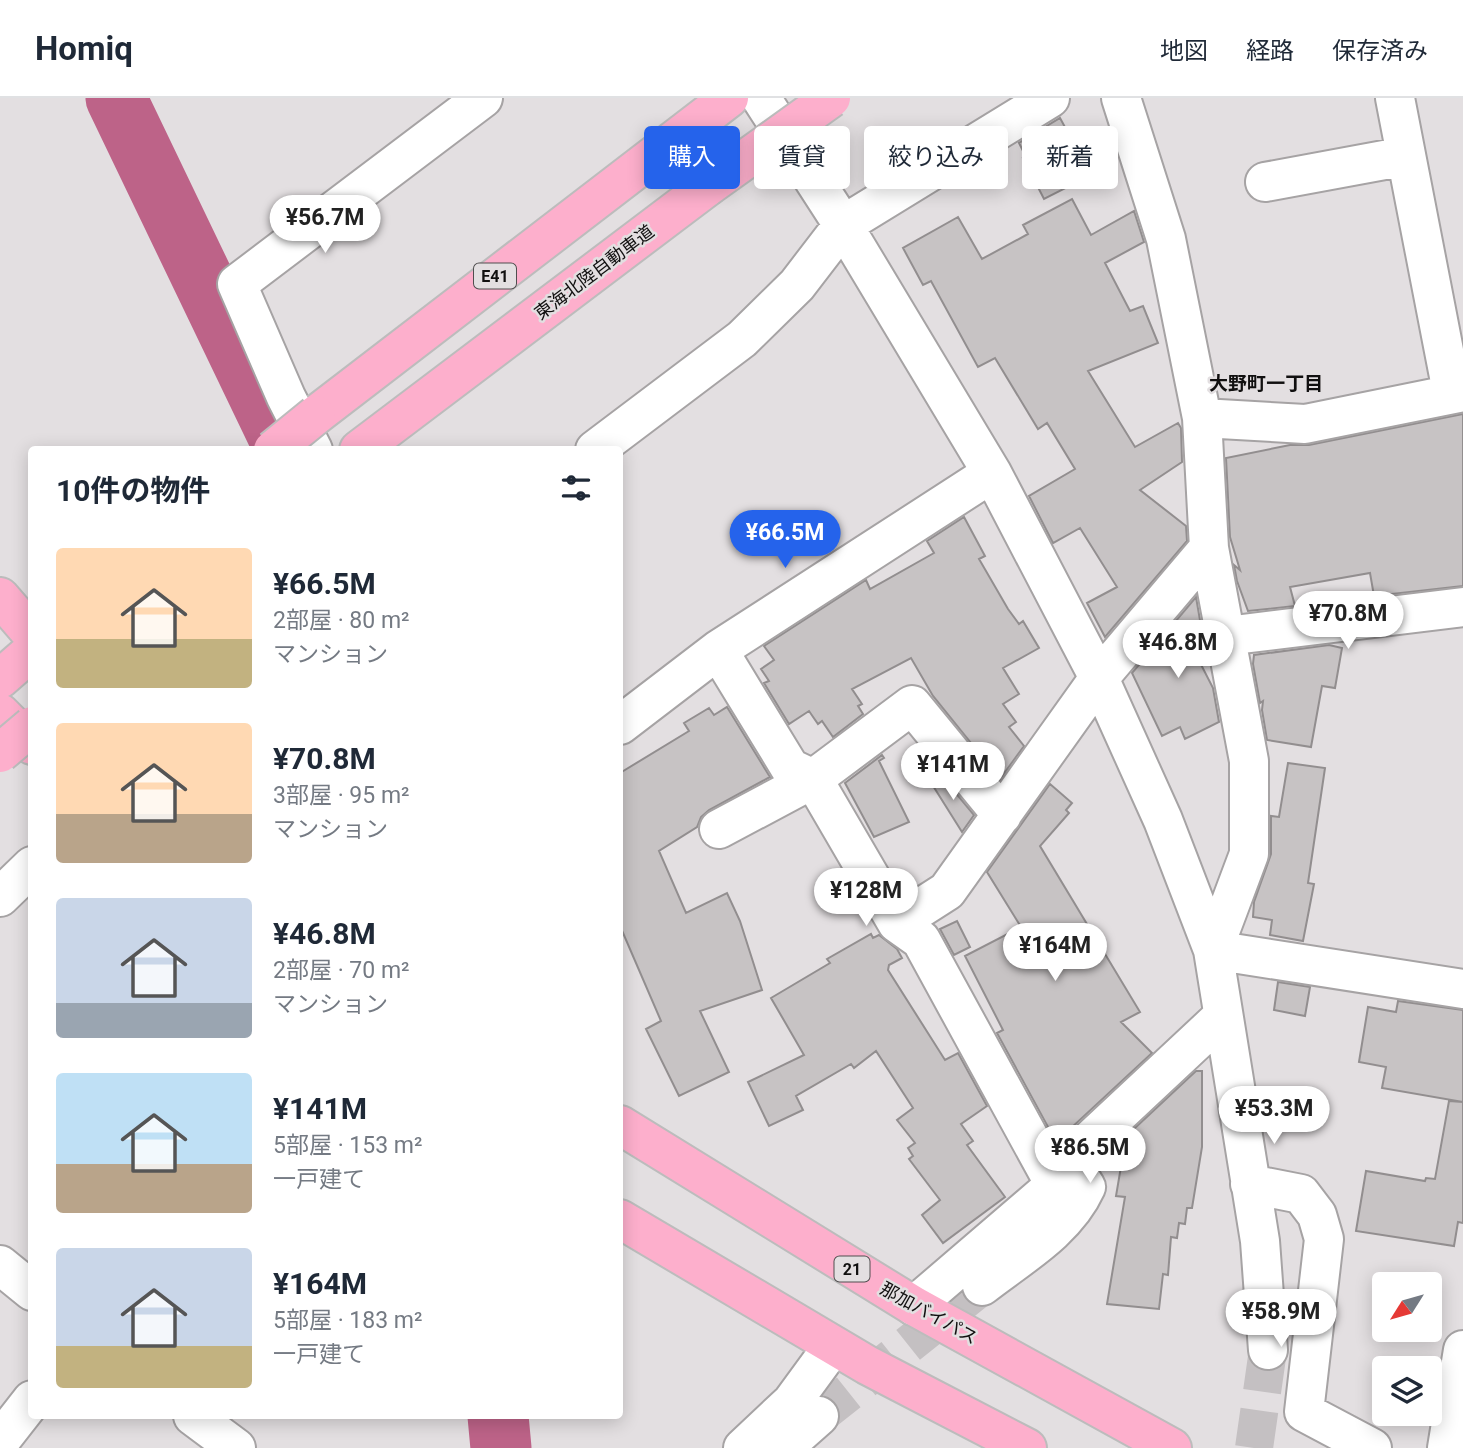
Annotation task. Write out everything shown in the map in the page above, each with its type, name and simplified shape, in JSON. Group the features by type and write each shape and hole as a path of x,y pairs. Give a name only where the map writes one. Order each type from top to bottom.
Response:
{"highway":[{"name":"E41","path":"283,446 315,433 673,138 729,98"},
{"name":"東海北陸自動車道","path":"364,446 707,187 831,98"},
{"path":"0,597 28,629"},
{"path":"0,679 28,654"},
{"path":"0,713 28,741"},
{"path":"0,753 28,729"},
{"name":"那加バイパス","path":"623,1127 914,1306 1172,1448"},
{"path":"623,1221 833,1346 1027,1448"},
{"path":"867,1365 993,1448"},
{"path":"1091,1402 1181,1448"}],"street":[{"path":"315,433 286,397 237,284 483,98"},
{"path":"761,98 843,225 992,473 1099,678 1163,820 1213,950 1260,1241 1268,1350"},
{"path":"600,446 741,339 797,285 843,225 1050,98"},
{"path":"1121,98 1166,239 1202,418 1209,548 1249,761 1249,854 1213,950"},
{"path":"1202,418 1305,424 1457,392 1395,98"},
{"path":"1265,182 1406,156"},
{"path":"623,723 718,650 992,473"},
{"path":"897,923 947,891 1099,678 1209,548"},
{"path":"1226,636 1463,607"},
{"path":"718,650 790,768 813,779 897,923 921,940 1062,1173 1086,1187 1078,1204 1059,1226 982,1286"},
{"path":"719,829 813,779 912,705 1002,815"},
{"path":"0,897 28,870"},
{"path":"1213,950 1463,989"},
{"path":"914,1306 1062,1173 1223,1016"},
{"path":"1250,1184 1301,1194 1317,1215 1324,1239 1304,1412 1372,1448"},
{"path":"0,1265 28,1288"},
{"path":"743,1448 792,1402 833,1346"},
{"path":"1447,1448 1463,1350"},
{"path":"0,1441 28,1405"},
{"path":"783,1448 819,1416"},
{"path":"197,1419 236,1448"}],"building":[{"path":"1060,118 1064,126 1047,126"},
{"path":"1039,189 1064,189 1044,199"},
{"path":"1072,199 1091,235 1134,211 1144,242 1105,263 1130,311 1143,306 1158,343 1088,371 1135,447 1178,423 1181,428 1182,462 1140,490 1186,526 1187,541 1105,637 1087,603 1117,587 1080,528 1053,543 1029,496 1075,469 1047,423 1038,429 995,358 978,367 931,281 923,285 903,248 958,217 982,259 1028,234 1023,225"},
{"path":"1463,414 1463,586 1374,596 1370,573 1290,587 1295,606 1248,611 1234,565 1240,570 1230,537 1226,458 1290,445 1309,445"},
{"path":"964,517 985,556 979,559 1008,609 1019,624 1023,621 1039,648 1003,668 1019,694 1003,704 1016,722 1009,727 1024,746 1000,779 933,696 911,658 852,689 862,704 858,706 863,714 833,737 822,721 818,724 809,711 789,724 764,683 769,681 761,669 774,660 764,646 866,580 870,589 934,553 927,541"},
{"path":"1196,597 1201,626 1189,641 1213,688 1219,722 1185,739 1180,727 1162,736 1132,673"},
{"path":"1329,645 1342,648 1335,688 1322,686 1311,747 1267,740 1263,701 1260,703 1253,664 1254,655"},
{"path":"727,707 770,777 709,810 701,817 697,827 659,851 686,913 727,893 740,921 762,990 700,1011 729,1072 679,1096 646,1029 661,1021 623,933 623,771 689,731 684,723 709,708 714,715"},
{"path":"882,755 884,758 879,761 909,822 874,837 845,783"},
{"path":"1288,763 1325,768 1308,883 1314,884 1303,941 1270,935 1272,920 1253,917 1254,902 1271,854 1271,816 1279,817"},
{"path":"940,774 974,815 962,832 930,781"},
{"path":"1050,784 1072,803 1066,810 1069,813 1040,846 1140,1012 1121,1022 1152,1053 1069,1130 1054,1138 997,1033 1003,1030 965,956 1021,927 987,872"},
{"path":"957,921 970,947 954,955 940,929"},
{"path":"871,934 873,938 879,935 897,949 902,958 889,965 888,970 945,1060 958,1053 987,1106 961,1124 973,1141 967,1145 1005,1197 943,1243 922,1215 940,1200 909,1159 913,1156 908,1148 915,1143 897,1120 913,1108 876,1051 854,1068 851,1064 796,1096 803,1110 769,1126 748,1082 804,1055 771,998 830,963 827,959"},
{"path":"1278,982 1310,987 1305,1016 1274,1010"},
{"path":"1398,1001 1463,1010 1463,1102 1382,1088 1386,1067 1359,1062 1368,1007 1396,1012"},
{"path":"1196,1071 1202,1071 1202,1147 1192,1208 1187,1208 1185,1224 1179,1223 1177,1238 1171,1237 1168,1275 1163,1274 1159,1309 1107,1304 1125,1197 1116,1196 1125,1143 1120,1142"},
{"path":"1449,1101 1463,1102 1463,1223 1458,1222 1454,1246 1356,1231 1366,1171 1425,1181 1426,1178 1435,1179"}],"waterway":[{"path":"116,98 283,446"},
{"path":"498,1419 501,1448"}],"tunnel":[{"path":"819,1416 982,1286"},
{"path":"1254,1448 1268,1350"}],"district":[{"name":"大野町一丁目","path":"1266,383"}]}
